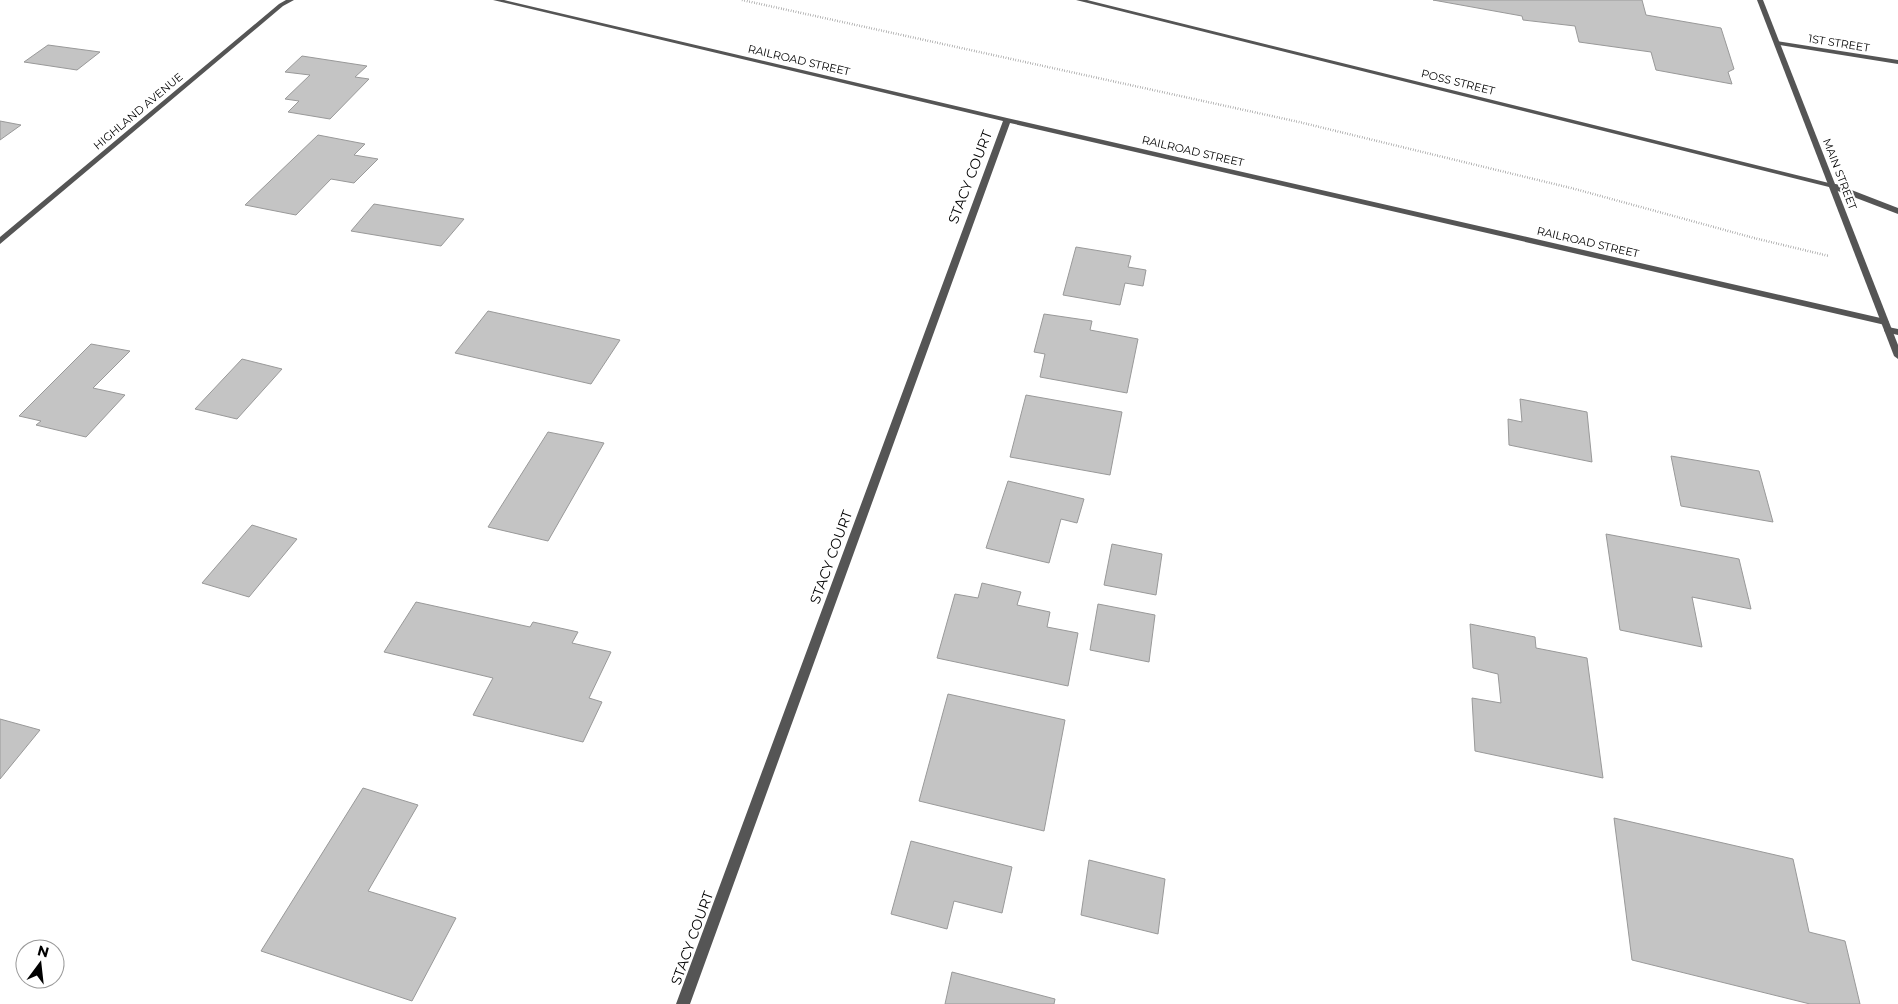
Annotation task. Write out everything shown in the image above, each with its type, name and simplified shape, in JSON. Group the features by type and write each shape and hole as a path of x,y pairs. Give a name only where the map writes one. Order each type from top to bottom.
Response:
{"street":[{"name":"HIGHLAND AVENUE","path":"0,241 276,10 291,0"},
{"name":"RAILROAD STREET","path":"496,0 1887,326 1898,332"},
{"name":"POSS STREET","path":"1079,0 1832,186 1898,211"},
{"name":"MAIN STREET","path":"1760,0 1898,356"},
{"name":"1ST STREET","path":"1776,43 1898,62"},
{"name":"STACY COURT","path":"683,1004 1006,120"}],"path":[{"path":"742,0 1308,124 1575,189 1813,252"}],"building":[{"path":"1433,0 1642,0 1646,15 1721,28 1734,69 1728,72 1732,84 1656,70 1651,52 1579,42 1575,26 1523,20 1522,16"},
{"path":"48,45 100,52 77,70 24,62"},
{"path":"302,56 367,66 355,77 369,79 330,119 288,112 299,101 285,99 310,75 285,72"},
{"path":"0,121 21,125 0,140"},
{"path":"318,135 365,144 354,155 378,159 354,183 331,179 296,215 245,205"},
{"path":"374,204 464,219 441,246 351,231"},
{"path":"1076,247 1131,256 1128,267 1146,270 1143,286 1125,283 1120,305 1063,295"},
{"path":"488,311 620,340 591,384 455,353"},
{"path":"1044,314 1092,321 1090,330 1138,339 1127,393 1040,377 1045,354 1034,352"},
{"path":"91,344 130,351 93,388 125,395 86,437 36,425 41,421 19,416"},
{"path":"242,359 282,369 237,419 195,409"},
{"path":"1026,395 1122,412 1110,475 1010,457"},
{"path":"1520,399 1587,412 1592,462 1509,445 1508,419 1522,422"},
{"path":"548,432 604,443 548,541 488,527"},
{"path":"1671,456 1759,471 1773,522 1681,506"},
{"path":"1008,481 1084,499 1077,523 1061,519 1049,563 986,548"},
{"path":"252,525 297,539 249,597 202,583"},
{"path":"1606,534 1739,559 1751,609 1692,597 1702,647 1620,630"},
{"path":"1112,544 1162,554 1156,595 1104,585"},
{"path":"982,583 1021,592 1017,605 1050,612 1047,627 1078,633 1068,686 937,658 955,594 978,598"},
{"path":"416,602 530,627 533,622 578,632 572,643 611,652 589,698 602,702 583,742 473,715 493,678 384,652"},
{"path":"1098,604 1155,615 1149,662 1090,650"},
{"path":"1470,624 1535,637 1536,648 1587,658 1603,778 1475,751 1472,698 1501,703 1498,674 1473,668"},
{"path":"948,694 1065,720 1044,831 919,801"},
{"path":"0,719 40,730 0,779"},
{"path":"363,788 418,805 368,891 456,918 412,1001 261,951"},
{"path":"1614,818 1793,859 1809,932 1845,941 1860,1004 1810,1004 1632,960"},
{"path":"911,841 1012,867 1002,913 954,901 947,929 891,914"},
{"path":"1089,860 1165,879 1158,934 1081,915"},
{"path":"952,972 1055,999 1054,1004 945,1004"}]}
